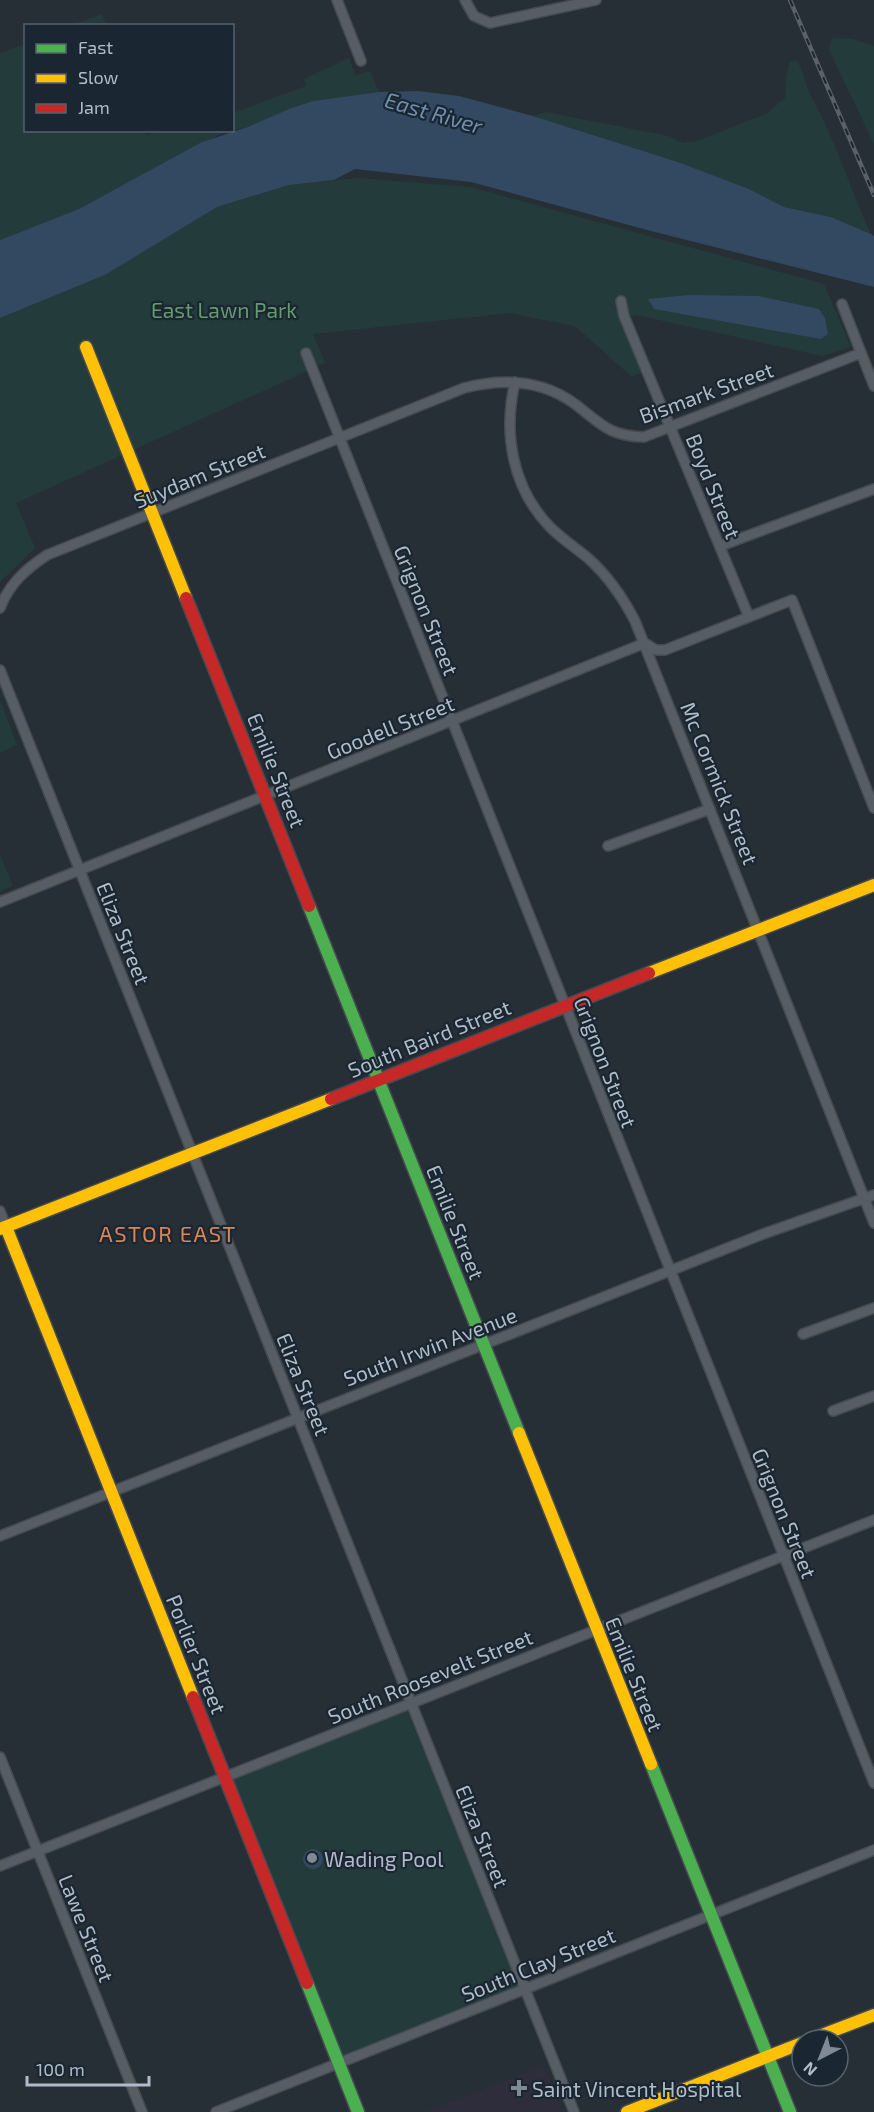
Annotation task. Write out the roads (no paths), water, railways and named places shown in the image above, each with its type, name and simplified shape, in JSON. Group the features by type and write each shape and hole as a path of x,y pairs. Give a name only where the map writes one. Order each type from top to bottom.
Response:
{"street":[{"path":"337,0 361,61"},
{"path":"465,0 469,10 477,19 496,22 596,0"},
{"name":"Boyd Street","path":"621,301 624,316 749,617"},
{"path":"843,304 874,386"},
{"name":"Emilie Street","path":"86,347 790,2112"},
{"name":"Bismark Street","path":"432,402 464,388 483,383 515,382 533,385 562,396 598,424 619,435 644,436 671,428 861,352"},
{"name":"Grignon Street","path":"306,353 669,1273 874,1783"},
{"name":"Mc Cormick Street","path":"515,382 510,411 510,438 521,483 548,525 590,560 616,589 645,643 874,1223"},
{"name":"Suydam Street","path":"0,608 15,581 27,568 47,555 432,402"},
{"path":"720,546 874,489"},
{"path":"645,643 656,650 664,650 792,600 874,808"},
{"name":"Goodell Street","path":"0,902 645,643"},
{"name":"Eliza Street","path":"0,670 574,2112"},
{"path":"609,846 710,808"},
{"name":"South Baird Street","path":"3,1228 874,885"},
{"name":"South Irwin Avenue","path":"0,1536 763,1234 874,1195"},
{"name":"Porlier Street","path":"0,1211 3,1228 111,1492 358,2112"},
{"path":"803,1334 874,1308"},
{"path":"833,1411 874,1396"},
{"name":"South Roosevelt Street","path":"0,1866 874,1520"},
{"name":"Lawe Street","path":"0,1757 142,2112"},
{"name":"South Clay Street","path":"216,2112 874,1850"},
{"path":"840,2028 874,2015"},
{"path":"627,2112 790,2047"}],"water":[{"name":"East River","path":"418,91 459,96 533,116 678,162 749,189 784,207 831,217 874,236 874,287 651,231 471,182 355,169 334,180 289,185 217,207 105,275 0,318 0,240 79,209 202,142 248,127 313,101 379,92"},
{"path":"689,295 758,296 819,309 825,318 828,334 821,339 654,309 648,299"},
{"name":"Wading Pool","path":"313,1849 320,1852 323,1859 320,1866 313,1869 306,1866 303,1859 306,1852"}],"railway":[{"path":"790,0 874,195"}],"place":[{"name":"Wading Pool","path":"312,1858"},
{"name":"Saint Vincent Hospital","path":"519,2088"}],"district":[{"name":"ASTOR EAST","path":"168,1233"}],"park label":[{"name":"East Lawn Park","path":"224,309"}]}
